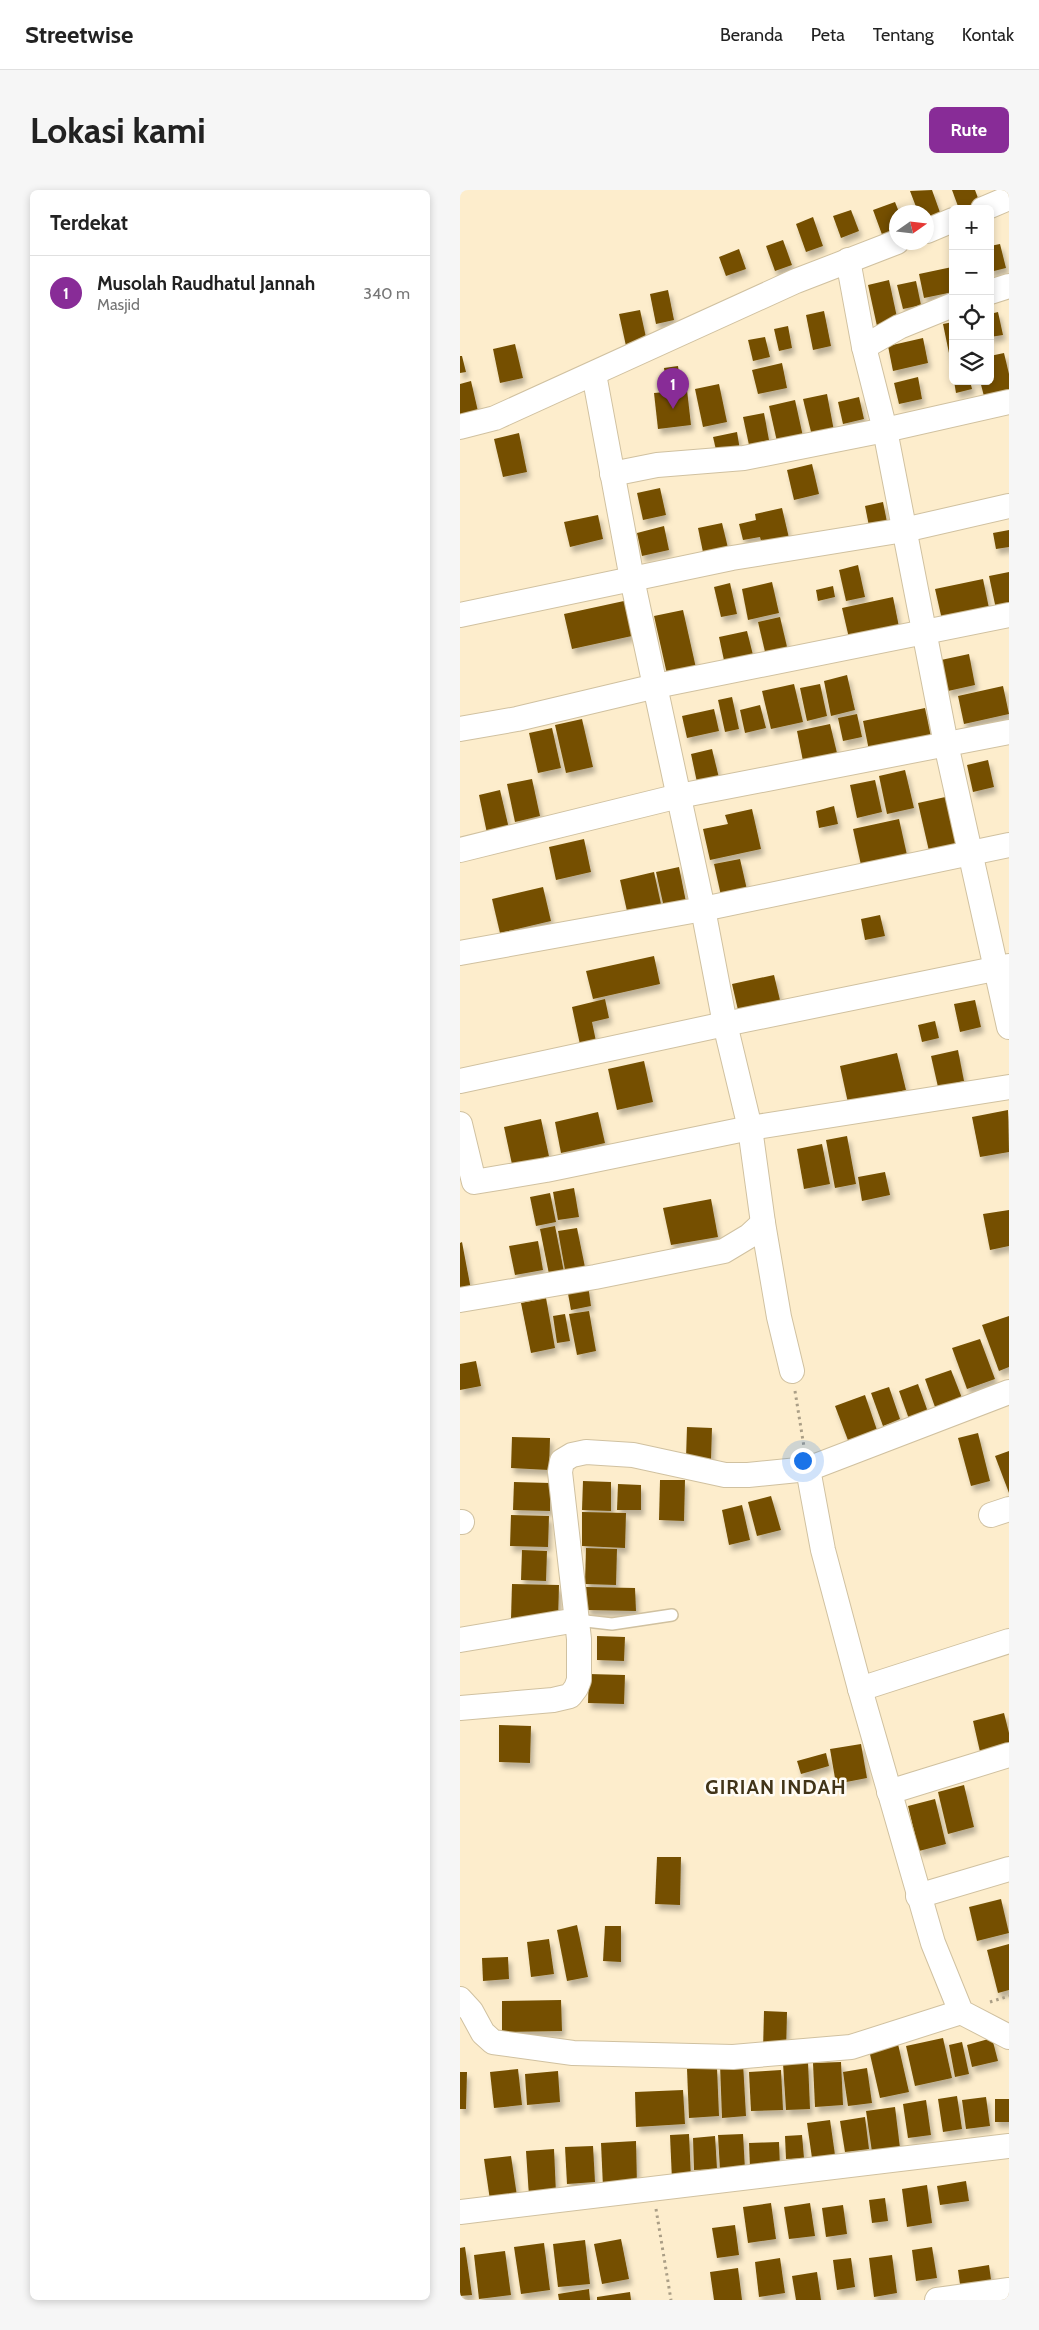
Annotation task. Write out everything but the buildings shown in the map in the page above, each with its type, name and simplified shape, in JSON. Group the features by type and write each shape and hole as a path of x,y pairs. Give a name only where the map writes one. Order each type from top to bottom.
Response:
{"street":[{"path":"992,205 1009,198"},
{"path":"934,227 949,221"},
{"path":"460,427 495,418 787,285 889,245"},
{"path":"848,260 864,347 884,430 946,744 971,852 1002,968 1009,1027"},
{"path":"994,291 1009,286"},
{"path":"864,347 899,327 949,307"},
{"path":"594,374 632,579 703,909 725,1024 750,1128 763,1223 779,1317 792,1371"},
{"path":"612,474 657,465 744,458 884,430 1009,402"},
{"path":"460,615 732,558 904,530 1009,506"},
{"path":"460,729 517,719 656,686 1009,615"},
{"path":"460,850 679,796 1009,732"},
{"path":"460,953 703,909 1009,845"},
{"path":"460,1081 725,1024 1002,968"},
{"path":"460,1124 467,1183 546,1170 750,1128 1009,1087"},
{"path":"460,1300 595,1277 724,1251 749,1236 763,1223"},
{"path":"460,1708 534,1702 570,1696 579,1680 577,1620 564,1492 560,1472 562,1461 572,1455 586,1452 633,1455 725,1475 748,1475 808,1469 1009,1392"},
{"path":"808,1469 823,1550 860,1689 933,1943 961,2012 1009,2037"},
{"path":"460,1640 577,1620"},
{"path":"860,1689 1009,1641"},
{"path":"889,1792 1009,1755"},
{"path":"918,1896 1009,1869"},
{"path":"460,1999 471,2011 483,2034 494,2042 573,2053 733,2057 851,2047 961,2012"},
{"path":"460,2212 1009,2146"},
{"path":"937,2300 1009,2290"}],"lane":[{"path":"577,1620 612,1624 672,1616"}],"path":[{"path":"792,1371 808,1469"},
{"path":"653,2189 671,2300"}],"place":[{"name":"Musolah Raudhatul Jannah","path":"673,409"}],"district":[{"name":"GIRIAN INDAH","path":"776,1787"}]}
